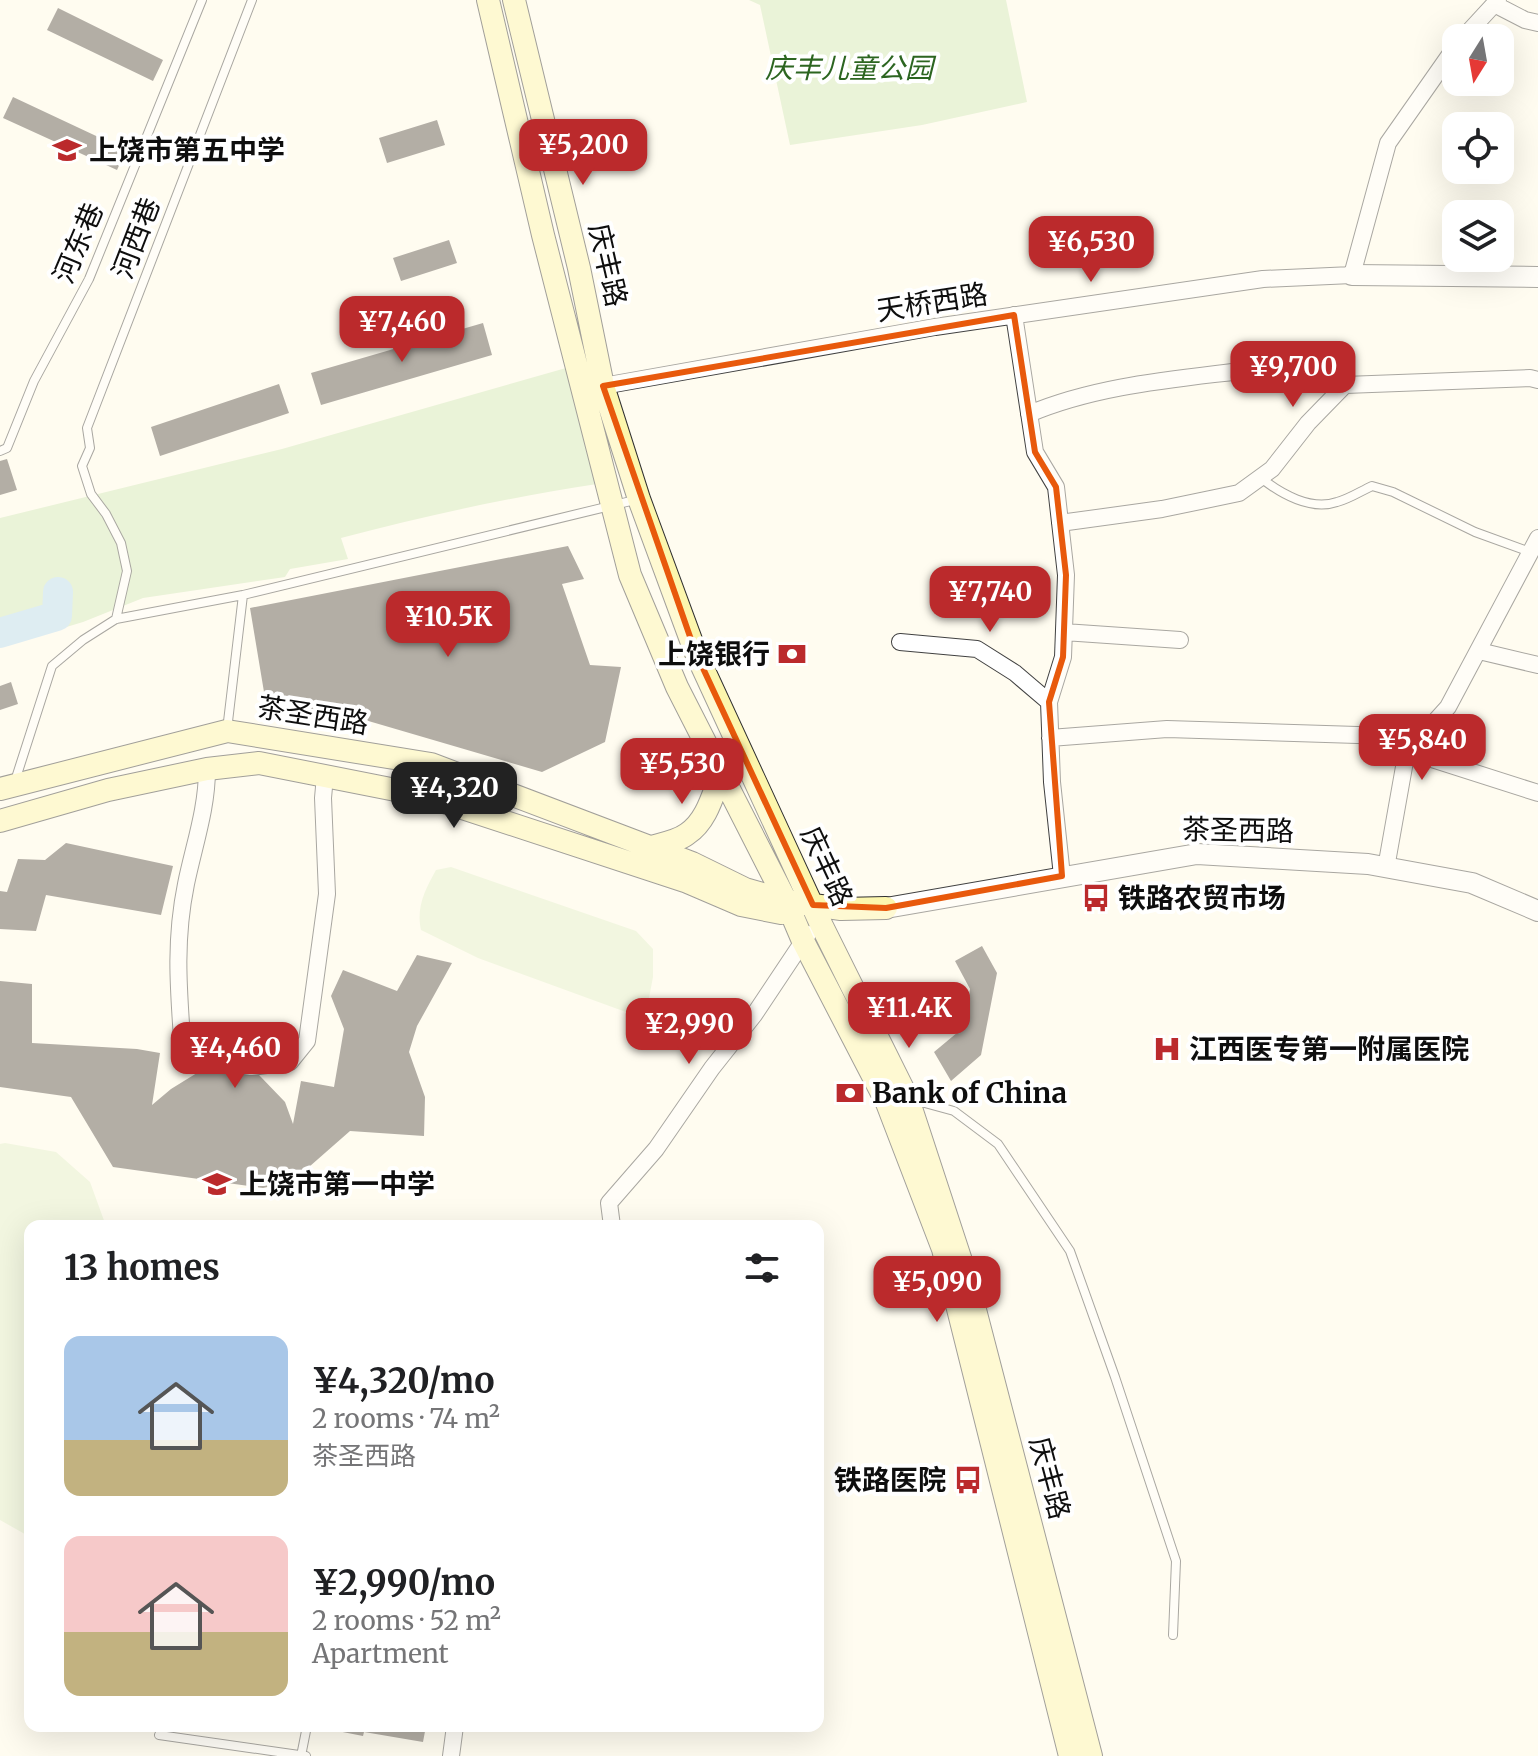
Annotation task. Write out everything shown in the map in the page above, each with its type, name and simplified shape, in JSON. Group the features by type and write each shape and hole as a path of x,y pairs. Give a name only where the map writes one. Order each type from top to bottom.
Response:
{"main road":[{"path":"488,0 547,250 630,575 677,687 887,1103 943,1249 1070,1756"},
{"name":"庆丰路","path":"514,0 579,268 603,386 639,499 695,651 816,913 908,1099 967,1279 1091,1756"},
{"name":"茶圣西路","path":"6,788 227,731 431,764 692,863 789,908"},
{"name":"茶圣西路","path":"0,821 108,790 207,769 259,763 426,796 685,881 741,905 789,908 843,922 886,908"},
{"path":"651,847 686,835 704,817 721,774"}],"street":[{"path":"1476,24 1496,2 1538,23"},
{"path":"1442,66 1388,143 1352,275 1538,277"},
{"name":"天桥西路","path":"603,386 1014,315 1263,279 1352,275"},
{"path":"1014,315 1035,452 1056,487 1066,575 1063,657 1049,702 1062,876"},
{"path":"1029,414 1062,400 1131,386 1256,369"},
{"path":"1060,523 1162,509 1239,493 1272,469 1308,423 1345,385 1538,380"},
{"path":"1050,738 1167,729 1421,737 1448,707 1534,546"},
{"path":"1064,632 1180,640"},
{"path":"900,642 977,649 1015,673 1049,702"},
{"path":"1479,651 1538,665"},
{"path":"1378,735 1407,750 1538,793"},
{"path":"1386,868 1407,750"},
{"path":"207,769 207,792 186,885 176,960 182,1038 203,1059 251,1067 290,1062 307,1041 327,894 325,776"},
{"name":"茶圣西路","path":"886,908 1197,854 1386,868 1472,883 1538,911"},
{"path":"611,1220 609,1203 656,1149 712,1068 754,1015 803,941 816,913"},
{"path":"451,1756 454,1732"}],"lane":[{"name":"河东巷","path":"0,451 7,448 34,381 89,279 202,0"},
{"name":"河西巷","path":"116,619 127,571 121,543 91,494 82,466 90,448 87,428 252,0"},
{"path":"1260,478 1308,504 1335,503 1372,486 1393,492 1475,532 1534,546"},
{"path":"6,788 52,666 83,640 116,619 243,595 639,499"},
{"path":"227,731 243,595"},
{"path":"908,1099 954,1111 998,1144 1070,1251 1176,1561 1173,1635"},
{"path":"159,1735 303,1756 306,1732"}],"highlighted area":[{"path":"1014,315 1035,452 1056,487 1066,575 1063,657 1049,702 1062,876 886,908 813,905 695,651 603,386"}],"green space":[{"name":"庆丰儿童公园","path":"749,0 1006,0 1027,102 922,125 790,145 760,5"},
{"path":"566,368 597,484 468,508 341,538 348,559 290,569 285,577 143,598 83,622 0,647 0,518 282,449"},
{"path":"451,867 636,931 653,949 653,977 645,1019 478,958 421,930 422,899 428,885 436,870"},
{"path":"0,1144 56,1152 90,1182 104,1220 24,1220 24,1534 0,1520"}],"building":[{"path":"58,8 163,60 153,81 47,30"},
{"path":"13,97 126,150 117,170 3,118"},
{"path":"437,120 445,145 387,163 379,138"},
{"path":"449,240 457,263 401,281 393,258"},
{"path":"483,323 492,355 321,405 311,373"},
{"path":"279,384 289,413 160,456 151,427"},
{"path":"7,459 17,490 0,495 0,461"},
{"path":"568,546 584,579 562,584 590,665 621,667 605,742 542,772 365,720 266,704 250,608"},
{"path":"11,682 18,704 0,710 0,686"},
{"path":"66,843 173,866 161,915 46,895 36,931 0,929 0,891 7,892 18,859 45,860"},
{"path":"982,946 997,973 981,1055 951,1081 934,1052 964,1027 970,989 955,961"},
{"path":"417,955 452,963 417,1026 409,1052 425,1097 424,1136 350,1131 293,1181 263,1188 113,1167 71,1097 0,1087 0,981 32,984 32,1043 160,1053 152,1105 205,1068 259,1075 285,1102 293,1124 301,1081 334,1087 344,1029 331,996 343,970 397,991"},
{"path":"343,1732 364,1732 363,1736"},
{"path":"364,1732 425,1732 423,1742"}],"waterway":[{"path":"0,633 57,616 58,592"}],"place":[{"name":"上饶市第五中学","path":"67,150"},
{"name":"上饶银行","path":"792,654"},
{"name":"铁路农贸市场","path":"1096,898"},
{"name":"江西医专第一附属医院","path":"1167,1049"},
{"name":"Bank of China","path":"850,1093"},
{"name":"上饶市第一中学","path":"217,1184"},
{"name":"铁路医院","path":"968,1480"}]}
